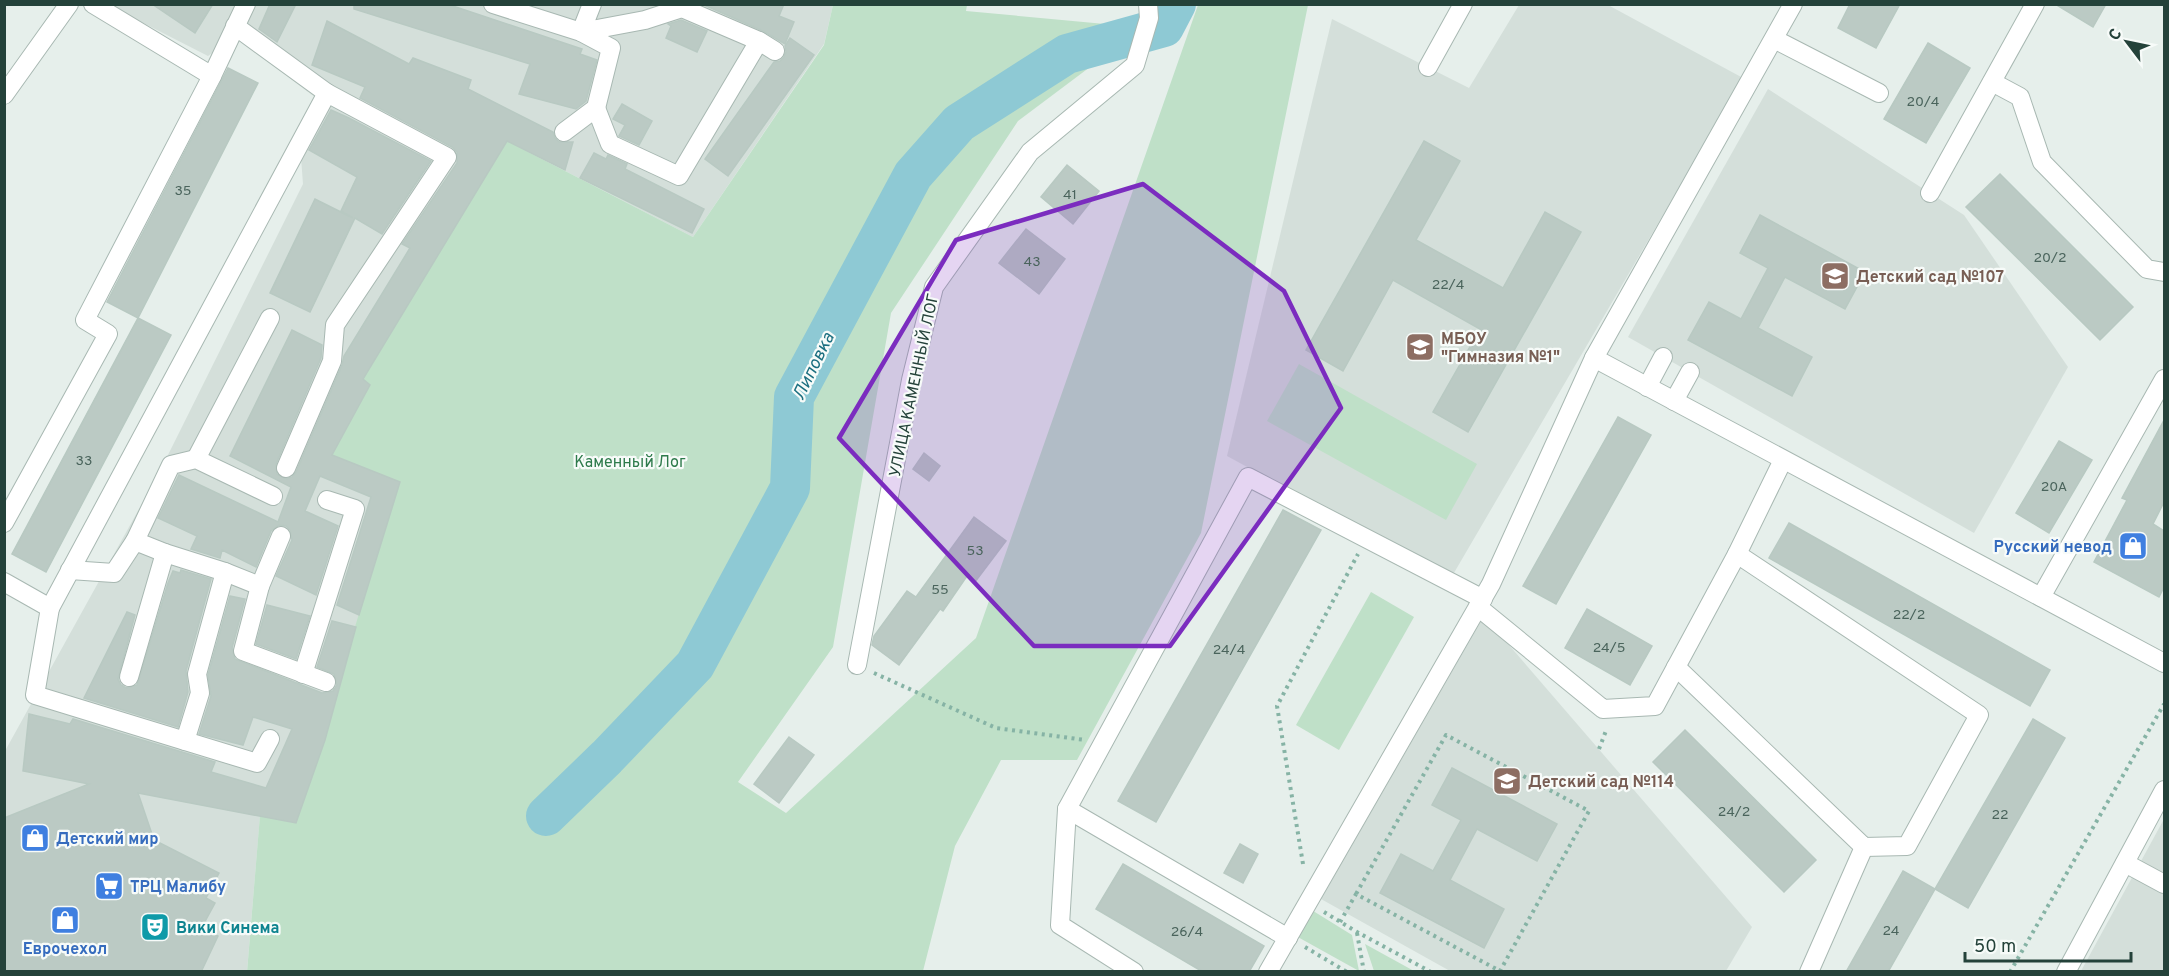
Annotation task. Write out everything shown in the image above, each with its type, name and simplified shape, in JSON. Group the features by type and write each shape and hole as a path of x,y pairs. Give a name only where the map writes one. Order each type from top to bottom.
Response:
{"street":[{"path":"4,95 69,4"},
{"path":"93,4 212,76"},
{"path":"4,523 108,334 85,320 212,76 246,4"},
{"path":"493,4 581,32 612,48 596,108 610,144 679,176 759,41"},
{"path":"581,32 592,4"},
{"path":"1428,67 1463,4"},
{"path":"1268,972 1481,603 1594,358 1793,4"},
{"path":"1930,193 2035,4"},
{"path":"581,32 645,20 682,8 759,41 775,51"},
{"name":"УЛИЦА КАМЕННЫЙ ЛОГ","path":"857,665 911,380 934,286 1030,152 1135,65 1148,11"},
{"path":"236,26 327,93 447,157 335,325 332,361 286,468"},
{"path":"1774,39 1879,93"},
{"path":"1992,82 2020,97 2042,162 2147,269 2164,272"},
{"path":"270,739 257,763 35,695 50,608 327,93"},
{"path":"564,132 596,108"},
{"path":"196,459 270,318"},
{"path":"1647,387 1663,357"},
{"path":"1594,358 2164,663"},
{"path":"1674,401 1690,372"},
{"path":"2041,597 2164,380"},
{"path":"70,570 114,573 135,540 171,465 196,459 273,496"},
{"path":"1134,972 1060,925 1067,808 1248,477 1481,603 1603,709 1655,706 1737,554 1783,460"},
{"path":"303,674 355,509 327,500"},
{"path":"281,536 260,586 243,651 326,682"},
{"path":"135,540 165,553 260,586"},
{"path":"129,677 165,553"},
{"path":"1676,667 1864,848 1907,846 1979,715 1737,554"},
{"path":"185,741 200,693 197,674 225,572"},
{"path":"4,582 50,608"},
{"path":"2066,972 2164,790"},
{"path":"1067,808 1288,938"},
{"path":"1809,972 1864,848"},
{"path":"2125,863 2164,884"}],"path":[{"path":"1303,864 1277,706 1363,545"},
{"path":"857,665 996,728 1082,739 1102,745"},
{"path":"2010,972 2164,704"},
{"path":"1340,922 1446,735 1589,811 1500,971 1356,894"},
{"path":"1308,902 1356,932 1431,972"},
{"path":"1356,932 1364,972"},
{"path":"1288,938 1347,972"}],"highlighted area":[{"path":"1143,184 1284,291 1341,408 1170,646 1034,646 839,438 956,240"}],"shaded area":[{"path":"108,5 833,5 824,44 693,237 507,141 363,379 370,385 355,411 400,482 341,677 325,740 260,816 247,971 5,972 5,751 160,471 303,184 300,144 320,101 235,37 208,56"},
{"name":"МБОУ \"Гимназия №1\"","path":"1519,5 1608,5 1743,78 1451,578 1227,456 1332,19 1469,88"},
{"name":"Детский сад №107","path":"1768,89 1964,215 2068,367 1974,533 1628,337"},
{"name":"Детский сад №114","path":"1484,616 1752,927 1726,971 1450,971 1321,899"},
{"path":"2164,819 2164,971 2081,971"}],"green space":[{"name":"Каменный Лог","path":"833,5 967,5 966,11 1105,24 1118,46 1018,121 891,313 833,647 738,782 786,813 976,638 1198,5 1308,5 1201,533 1077,760 1001,760 955,846 923,971 247,972 260,815 295,823 399,483 332,455 370,385 363,379 507,141 693,237 824,45"},
{"path":"1299,364 1477,464 1446,520 1267,421"},
{"path":"1371,592 1414,617 1339,750 1296,725"},
{"path":"1310,909 1352,935 1359,971 1296,936"},
{"path":"1365,944 1414,971 1374,971"}],"building":[{"path":"152,4 213,4 195,33"},
{"path":"270,4 296,4 277,42 259,29"},
{"path":"354,4 447,4 582,49 580,54 597,60 586,101 576,109 519,94 530,64 354,9"},
{"path":"702,4 784,4 779,16 794,22 785,44 763,31"},
{"path":"1850,4 1900,4 1876,48 1838,28"},
{"path":"2055,4 2106,4 2093,27"},
{"path":"681,20 707,31 697,52 666,38 671,26 668,24"},
{"path":"327,21 409,64 413,58 471,80 468,89 553,132 559,142 573,142 565,170 507,141 363,379 370,385 332,455 400,482 359,615 337,605 371,497 320,476 305,511 338,526 316,595 276,576 292,540 290,530 286,526 279,525 271,531 256,567 222,550 220,558 191,549 197,536 158,518 179,475 278,522 291,487 230,456 292,330 322,345 321,358 276,464 277,474 287,479 296,472 344,356 410,248 402,244 457,163 457,152 452,147 360,98 365,87 312,65"},
{"path":"790,38 814,55 728,176 705,159 774,62 784,57 785,46"},
{"path":"1928,43 1970,68 1926,143 1884,119"},
{"path":"228,68 258,83 138,318 107,302"},
{"path":"622,104 652,121 639,145 619,136 625,125 613,119"},
{"path":"331,110 431,161 382,234 355,218 310,312 270,293 315,199 353,218 341,211 357,177 309,150"},
{"path":"1424,141 1460,161 1416,240 1503,288 1545,212 1581,232 1468,432 1433,412 1480,329 1393,280 1343,371 1306,350"},
{"path":"594,153 606,159 608,155 627,164 625,169 704,209 692,233 580,178"},
{"path":"1067,165 1099,191 1073,224 1041,197"},
{"path":"2000,174 2133,307 2100,340 1966,207"},
{"path":"1760,215 1865,272 1845,309 1785,277 1758,328 1812,357 1792,396 1688,340 1709,302 1741,319 1768,268 1740,253"},
{"path":"1026,229 1065,259 1039,294 999,263"},
{"path":"138,318 171,335 46,572 12,554"},
{"path":"1618,417 1651,435 1556,604 1523,586"},
{"name":"Русский невод","path":"2164,420 2164,502 2153,524 2164,531 2164,587 2159,597 2094,562 2127,500 2122,498"},
{"path":"2059,441 2092,460 2049,533 2016,513"},
{"path":"924,453 940,466 929,481 913,469"},
{"path":"1283,510 1321,530 1156,822 1118,801"},
{"path":"974,517 1006,541 975,582 967,576 943,611 940,609 899,665 872,645 874,636 907,591 916,597"},
{"path":"1789,523 2050,670 2030,706 1769,558"},
{"path":"181,570 211,579 186,671 188,692 178,727 84,698 127,612 135,615 118,679 126,688 137,685 168,583 173,571 180,573"},
{"path":"230,596 245,599 232,648 235,659 322,693 333,691 337,685 334,674 317,667 332,621 356,627 325,740 296,823 138,793 154,840 219,873 206,898 215,903 202,927 218,936 201,972 4,972 4,818 89,784 23,771 29,714 70,724 73,719 215,762 211,772 266,788 292,729 253,717 243,745 199,734 211,696 208,675"},
{"path":"267,605 310,616 296,659 256,644"},
{"path":"1587,609 1652,646 1630,685 1565,648"},
{"path":"2033,719 2065,738 1968,908 1935,889"},
{"path":"1685,730 1816,860 1784,892 1653,762"},
{"path":"789,737 814,755 779,803 754,784"},
{"path":"1452,768 1557,824 1537,861 1477,829 1450,880 1504,909 1484,948 1380,893 1401,854 1433,871 1461,820 1432,805"},
{"path":"1240,844 1258,854 1243,883 1224,873"},
{"path":"1123,864 1264,946 1249,972 1203,972 1096,909"},
{"path":"1903,871 1935,889 1888,972 1846,972"}],"waterway":[{"name":"Липовка","path":"546,816 607,757 695,665 790,488 794,397 913,175 959,123 1067,54 1164,27 1176,4"}],"place":[{"name":"Детский сад №107","path":"1835,276"},
{"name":"МБОУ \"Гимназия №1\"","path":"1420,347"},
{"name":"Русский невод","path":"2133,546"},
{"name":"Детский сад №114","path":"1507,781"},
{"name":"Детский мир","path":"35,838"},
{"name":"ТРЦ Малибу","path":"109,886"},
{"name":"Еврочехол","path":"65,920"},
{"name":"Вики Синема","path":"155,927"}]}
